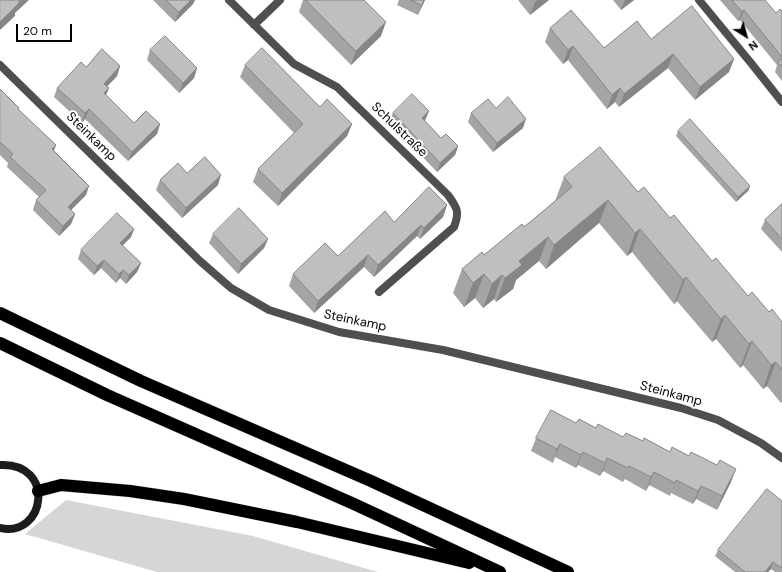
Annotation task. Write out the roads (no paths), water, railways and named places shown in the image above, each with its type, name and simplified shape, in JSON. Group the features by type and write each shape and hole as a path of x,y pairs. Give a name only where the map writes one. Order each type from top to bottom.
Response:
{"highway":[{"path":"0,313 141,381 371,481 568,572"},
{"path":"0,343 107,394 354,504 497,571"},
{"path":"38,490 60,485 130,491 184,499 297,522 497,571"}],"main road":[{"path":"0,465 10,464 20,467 29,473 35,481 39,500 31,518 23,525 14,528 0,528"}],"street":[{"name":"Schulstraße","path":"229,0 294,64 337,87 448,195 457,207 458,216 454,227 379,292"},
{"path":"254,25 280,0"},
{"path":"699,0 751,62 782,102"},
{"name":"Steinkamp","path":"0,65 200,261 231,288 269,310 339,332 443,350 682,408 718,420 761,443 782,458"}]}
